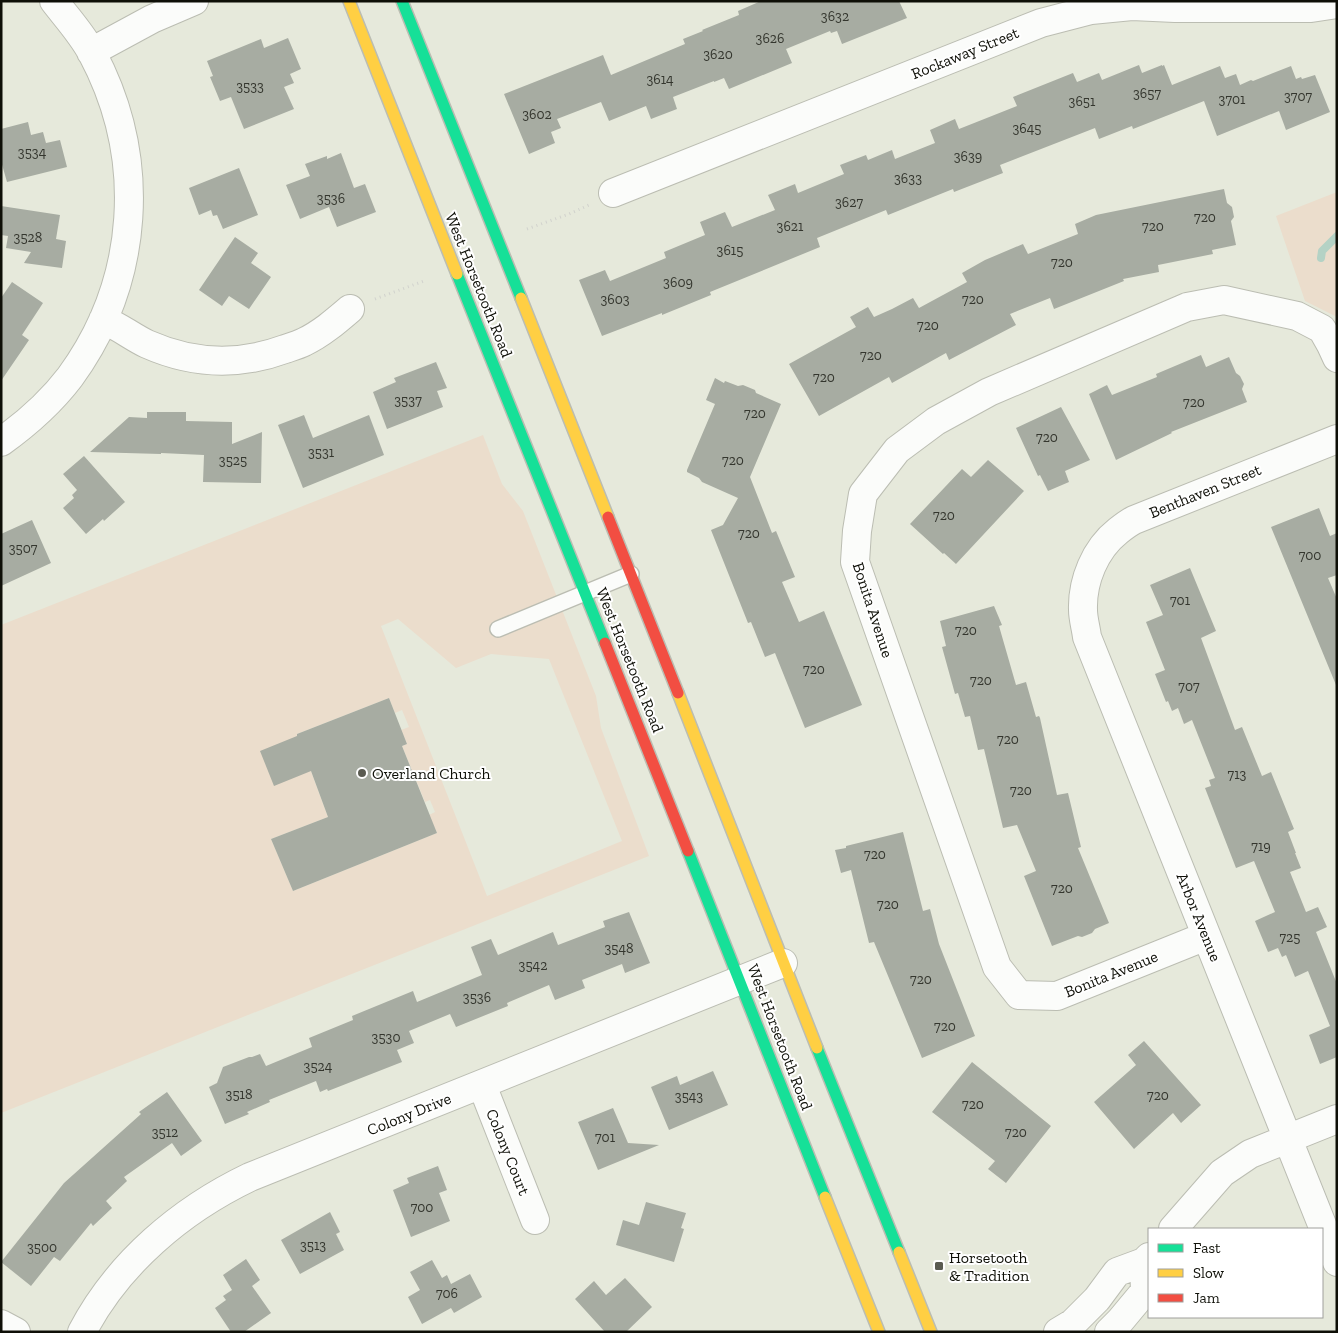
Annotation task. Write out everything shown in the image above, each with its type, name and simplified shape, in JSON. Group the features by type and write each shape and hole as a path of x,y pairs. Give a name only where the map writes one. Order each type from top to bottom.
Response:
{"main road":[{"name":"West Horsetooth Road","path":"349,1 879,1332"},
{"name":"West Horsetooth Road","path":"402,1 931,1332"}],"street":[{"path":"1,442 38,412 69,378 92,343 103,320 119,276 127,241 128,164 119,118 91,52 77,30 54,1"},
{"path":"91,52 152,19 194,1"},
{"name":"Rockaway Street","path":"613,193 1041,23 1091,10 1132,6 1311,8 1337,4"},
{"name":"Bonita Avenue","path":"1206,936 1057,996 1019,995 997,967 855,562 857,531 863,494 897,450 936,421 989,392 1187,307 1224,300 1297,316 1322,329 1337,358"},
{"path":"103,320 115,324 146,344 182,356 200,360 237,361 268,355 303,343 330,326 350,308"},
{"name":"Benthaven Street","path":"1090,567 1103,546 1117,531 1134,520 1337,439"},
{"name":"Arbor Avenue","path":"1090,567 1083,592 1082,612 1087,637 1337,1262"},
{"name":"Colony Drive","path":"82,1332 109,1289 138,1256 165,1230 190,1211 234,1185 783,963"},
{"name":"Colony Court","path":"482,1084 535,1220"},
{"path":"1174,1228 1222,1173 1250,1154 1337,1119"},
{"path":"1058,1332 1072,1323 1097,1300 1117,1272 1147,1260 1145,1292 1109,1332"},
{"path":"1,1324 16,1332"}],"lane":[{"path":"498,629 631,574"}],"path":[{"path":"527,229 569,214 613,193"},
{"path":"395,291 424,281"}],"shaded area":[{"path":"1337,192 1337,317 1305,301 1276,216"},
{"path":"483,435 502,484 523,511 596,696 601,728 649,856 1,1113 1,625","holes":["398,619 456,668 491,654 549,659 622,841 487,896 381,626","389,698 395,713 402,710 409,727 401,730 407,744 402,746 425,802 430,800 435,812 429,815 437,833 293,891 271,839 328,817 297,734"]}],"building":[{"path":"761,1 899,1 907,18 842,44 837,31 831,33 830,31 786,49 792,63 729,89 724,78 673,97 677,109 651,119 646,106 609,121 601,102 557,119 561,128 551,132 555,143 529,154 504,94 603,55 611,75 685,44 683,39 739,15 738,11"},
{"path":"288,38 301,69 290,74 294,83 284,87 294,109 244,129 231,97 220,101 210,77 213,76 207,61 261,39 264,48"},
{"path":"1139,65 1142,73 1164,65 1172,85 1220,66 1225,78 1236,74 1240,85 1291,66 1296,79 1315,75 1330,112 1286,130 1279,111 1217,136 1204,101 1133,129 1132,126 1099,139 1095,128 1000,165 1003,173 954,192 953,189 888,215 886,210 817,238 820,247 710,292 711,295 602,336 579,280 605,270 610,281 666,258 664,252 705,235 700,222 725,212 732,227 775,210 768,195 795,184 798,193 844,174 840,165 866,155 868,160 892,150 895,159 935,143 930,130 955,119 959,129 1017,106 1013,97 1073,73 1077,82 1099,73 1102,80"},
{"path":"28,122 31,135 43,132 46,143 60,140 67,167 7,182 1,161 1,129"},
{"path":"341,153 354,188 365,184 376,212 337,227 329,207 300,219 286,185 310,176 305,164 327,156 327,159"},
{"path":"239,168 258,215 223,229 217,215 213,216 211,210 199,215 189,188"},
{"path":"1224,189 1227,203 1232,207 1234,217 1231,221 1236,245 1212,250 1213,254 1158,265 1159,272 1123,279 1124,281 1054,309 1050,298 1010,314 1016,325 949,360 946,353 892,383 889,377 819,416 789,364 856,327 850,317 868,307 874,317 913,298 919,308 967,282 962,273 985,260 1023,244 1028,254 1078,234 1075,224 1096,215"},
{"path":"1,206 60,215 56,239 66,241 62,268 24,263 31,252 6,248 8,236 1,235"},
{"path":"235,237 258,253 251,263 271,277 249,309 229,296 222,306 199,290"},
{"path":"12,282 43,303 22,335 29,340 1,381 1,298"},
{"path":"1201,355 1206,367 1229,357 1236,373 1244,384 1242,389 1247,402 1171,432 1116,460 1089,394 1107,385 1112,395 1157,377 1156,374"},
{"path":"436,362 447,388 437,391 443,407 387,429 373,392 396,382 394,378"},
{"path":"715,378 724,383 725,381 738,386 743,385 781,404 750,477 772,533 776,531 795,577 782,582 799,622 824,611 862,705 805,728 775,653 765,657 751,622 748,623 711,530 723,525 738,498 702,482 699,478 687,472 715,404 706,400"},
{"path":"1061,407 1090,460 1065,471 1069,482 1048,491 1040,475 1038,476 1016,428"},
{"path":"147,412 186,412 186,421 232,422 232,444 262,432 261,483 203,482 204,455 90,452 129,417 147,418"},
{"path":"304,415 313,438 369,415 384,455 303,488 278,425"},
{"path":"84,456 125,502 86,534 63,508 74,498 72,495 77,490 63,474"},
{"path":"988,460 1024,491 956,564 910,524 962,469 971,477"},
{"path":"1319,508 1330,536 1337,533 1337,575 1328,578 1337,599 1336,685 1271,527"},
{"path":"32,520 51,563 1,586 1,534"},
{"path":"1190,568 1216,631 1201,638 1235,730 1242,727 1262,776 1271,772 1294,829 1288,832 1301,868 1290,872 1306,912 1318,907 1327,927 1316,932 1337,984 1337,1057 1320,1064 1309,1035 1330,1026 1308,971 1295,977 1286,955 1282,957 1278,948 1268,952 1255,921 1275,912 1254,861 1236,868 1205,788 1211,786 1209,780 1215,778 1192,720 1184,724 1178,708 1172,711 1168,701 1166,702 1155,674 1165,670 1146,622 1163,615 1150,585"},
{"path":"994,606 1002,625 999,626 1016,685 1026,682 1036,717 1039,716 1040,718 1057,795 1068,793 1081,847 1078,848 1109,923 1095,929 1092,933 1052,946 1024,876 1036,871 1017,825 1003,828 984,749 978,750 970,716 965,717 958,693 955,694 942,647 946,646 940,621"},
{"name":"Overland Church","path":"389,698 407,744 402,746 437,833 293,891 271,839 328,817 311,771 274,786 260,751 297,736 297,734"},
{"path":"903,832 923,911 930,909 939,944 975,1036 922,1058 874,942 869,943 851,870 841,873 835,850"},
{"path":"629,912 650,963 625,973 622,964 582,980 585,988 555,1000 549,985 507,1003 508,1006 456,1027 450,1014 409,1031 414,1043 397,1050 402,1062 328,1091 327,1089 320,1092 316,1081 269,1100 270,1102 247,1112 249,1114 225,1124 209,1087 217,1083 223,1067 260,1054 266,1066 312,1047 309,1038 353,1020 352,1016 413,991 417,1002 482,975 471,947 491,939 498,955 553,932 558,945 605,927 603,921"},
{"path":"1144,1041 1201,1105 1181,1123 1173,1113 1134,1149 1094,1102 1136,1065 1128,1055"},
{"path":"972,1062 1051,1126 1006,1183 988,1169 995,1161 932,1112"},
{"path":"713,1071 728,1105 669,1130 651,1087 677,1076 680,1085"},
{"path":"167,1092 202,1141 181,1156 172,1143 124,1177 127,1181 106,1201 112,1208 93,1226 91,1223 60,1261 54,1257 31,1286 1,1262 64,1183 141,1114 139,1112"},
{"path":"613,1108 628,1143 659,1145 598,1170 578,1122"},
{"path":"438,1166 447,1190 439,1193 450,1221 411,1237 393,1190 409,1183 407,1178"},
{"path":"646,1202 686,1213 681,1228 684,1229 674,1262 616,1245 623,1220 639,1225"},
{"path":"330,1212 340,1232 336,1234 344,1250 300,1274 281,1240"},
{"path":"246,1259 260,1280 252,1286 271,1313 244,1332 231,1332 215,1308 226,1300 223,1296 232,1290 223,1275"},
{"path":"432,1260 442,1278 447,1275 451,1284 470,1274 482,1297 454,1313 451,1308 422,1324 408,1297 420,1290 410,1272"},
{"path":"625,1278 652,1307 626,1332 605,1332 575,1299 594,1281 606,1295"}],"waterway":[{"path":"1321,258 1322,251 1337,236"}],"traffic: fast":[{"path":"402,1 521,298"},
{"path":"457,274 605,643"},
{"path":"688,851 825,1197"},
{"path":"817,1048 899,1252"}],"traffic: slow":[{"path":"349,1 457,274"},
{"path":"521,298 608,517"},
{"path":"678,693 817,1048"},
{"path":"825,1197 879,1332"},
{"path":"899,1252 931,1332"}],"traffic: jam":[{"path":"608,517 678,693"},
{"path":"605,643 688,851"}],"place":[{"name":"Overland Church","path":"362,773"},
{"name":"Horsetooth & Tradition","path":"939,1266"}]}
